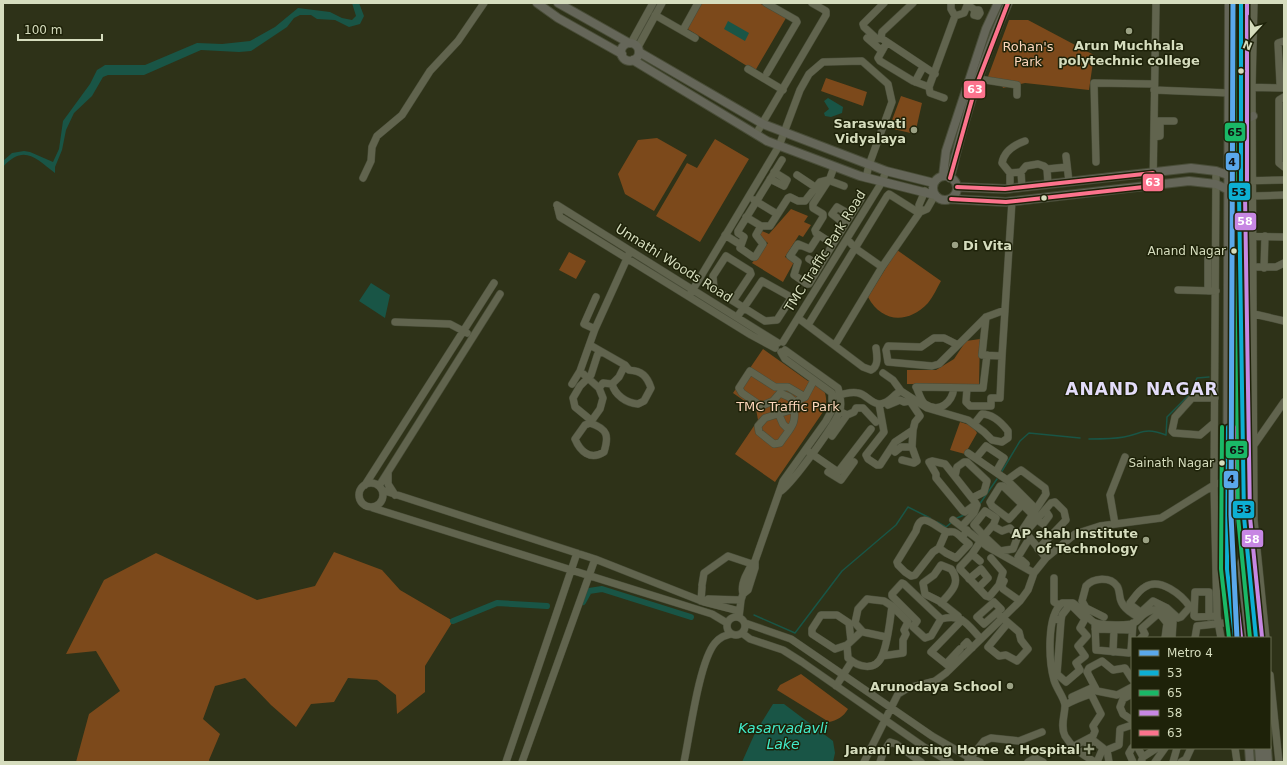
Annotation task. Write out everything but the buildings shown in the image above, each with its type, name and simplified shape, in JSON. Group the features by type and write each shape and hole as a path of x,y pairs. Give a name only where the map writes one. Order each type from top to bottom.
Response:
{"main road":[{"path":"537,3 558,18 622,54 626,60 633,60 756,134 779,146 866,178 925,191 935,195 941,200 1012,201 1189,182 1216,184 1229,191 1239,194"},
{"path":"558,3 634,46 762,124 886,171 934,183 947,177 996,30 1008,3"},
{"path":"947,177 946,151 990,20 998,3"},
{"path":"1229,3 1227,569 1235,637"},
{"path":"1241,3 1241,180 1239,194 1242,267 1244,516 1256,637"},
{"path":"990,20 1001,19"},
{"path":"990,20 996,30"},
{"path":"622,54 624,46 634,46"},
{"path":"633,60 634,46"},
{"path":"1241,122 1253,116"},
{"path":"957,187 1010,188 1191,168 1216,171 1241,180"},
{"path":"947,177 955,181 957,187 956,194 951,199"},
{"path":"934,183 935,195"},
{"path":"1248,550 1241,564 1249,637"},
{"path":"1248,749 1250,762"},
{"path":"1259,749 1260,762"},
{"path":"1267,749 1268,762"}],"street":[{"path":"363,178 371,161 372,147 377,136 402,115 430,71 458,41 484,3"},
{"path":"634,46 653,3"},
{"path":"634,46 662,3"},
{"path":"683,30 698,3"},
{"path":"766,3 797,22 767,73"},
{"path":"756,134 826,15 826,11 812,3"},
{"path":"884,3 863,24 864,27 877,39 884,40 934,74"},
{"path":"913,3 882,32 884,40 882,50 878,58 880,61 915,82 929,87"},
{"path":"944,98 930,93 929,87 955,16 951,9 951,3"},
{"path":"1153,186 1157,121 1154,87 1156,3"},
{"path":"1254,3 1252,87 1254,181 1254,520 1266,637"},
{"path":"964,13 968,4 976,12 990,20"},
{"path":"955,16 964,13 976,12"},
{"path":"655,15 695,38"},
{"path":"867,38 882,50"},
{"path":"1284,40 1278,43 1280,83 1284,85"},
{"path":"691,293 779,146 800,90 809,74 823,62 862,61 888,84 892,102 869,165 866,178"},
{"path":"915,82 923,66"},
{"path":"748,69 783,90"},
{"path":"979,79 1017,85 1017,95"},
{"path":"1096,162 1094,83 1229,93"},
{"path":"1241,87 1284,88"},
{"path":"1284,97 1279,100 1281,114 1279,163 1284,168"},
{"path":"1157,121 1174,121"},
{"path":"1155,137 1157,161"},
{"path":"1010,188 1010,173 1002,163 1002,160 1007,151 1016,144 1025,141"},
{"path":"1066,156 1069,182"},
{"path":"761,226 756,237 763,244 755,257 740,248 744,237 738,233 738,231 782,160"},
{"path":"1022,187 1021,172 1026,166 1038,164 1047,169 1067,167"},
{"path":"833,244 819,235 816,230 823,217 823,214 813,208 813,204 834,167"},
{"path":"1047,169 1048,184"},
{"name":"TMC Traffic Park Road","path":"780,347 882,182 886,171"},
{"path":"1216,171 1213,617 1219,624 1221,637"},
{"path":"770,179 781,186 784,186 787,182 787,180 774,172"},
{"path":"1010,173 1021,172"},
{"path":"797,175 815,187"},
{"path":"746,217 766,228 770,226 788,198 790,197 798,202 805,201 820,182 828,180 844,186"},
{"path":"1241,180 1284,180"},
{"path":"920,212 919,205 925,191"},
{"path":"808,325 889,194 920,212"},
{"path":"1239,194 1253,196 1284,195"},
{"path":"835,345 882,267 920,212 927,209 935,195"},
{"path":"749,197 778,214"},
{"path":"819,235 810,249 798,244 790,256 798,262 794,275 807,284 809,284 861,199"},
{"path":"967,388 966,402 970,406 991,406 991,398 1000,398 1012,201"},
{"name":"Unnathi Woods Road","path":"780,347 691,293 629,250 557,205 560,216 628,258 691,293 737,317 780,347"},
{"path":"846,224 832,216 832,214 837,207 851,215"},
{"path":"726,235 741,245"},
{"path":"1241,236 1284,236"},
{"path":"1264,268 1265,236"},
{"path":"847,239 855,248 882,267"},
{"path":"572,384 580,371 595,329 628,258 629,250"},
{"path":"716,250 750,271 751,274 733,301"},
{"path":"726,256 713,276 714,289 744,308 765,321 774,321 790,300 789,296 762,281 744,308 737,317"},
{"path":"1208,258 1208,291"},
{"path":"809,259 820,266"},
{"path":"1242,267 1276,267 1284,263"},
{"path":"494,283 359,493 360,499 364,505 589,574 712,614 726,623 727,629 731,634"},
{"path":"1178,290 1216,291"},
{"path":"373,508 382,501 380,488 388,471 500,294"},
{"path":"595,329 584,324 596,297"},
{"path":"958,346 944,338 934,338 921,347 888,346 886,350 888,362 932,366 939,364 958,346 986,317 1005,310"},
{"path":"1254,314 1284,321"},
{"path":"986,317 982,355 1002,356"},
{"path":"798,318 863,367 871,370 876,365 876,348"},
{"path":"395,322 450,324 473,336"},
{"path":"590,345 624,365 629,370 637,370 648,379 651,388 644,401 638,404 628,402 620,397 612,384"},
{"path":"780,347 784,359 814,380 836,393 858,392 879,406 884,432 866,455 868,459 877,465 880,465 897,441 913,430"},
{"path":"780,347 836,393 839,412 807,454"},
{"path":"580,371 588,378 599,388 604,398 600,409 591,422 585,425 574,439 581,450 589,455 598,456 604,452 608,436 606,432 591,422 575,406 573,398 580,386 588,378 591,375 599,350"},
{"path":"954,388 952,398 946,405 937,407 926,404 921,398 916,387 983,388 987,355"},
{"path":"612,384 619,377 624,365"},
{"path":"765,418 761,406 740,391 739,388 750,371 775,387 788,387 805,397"},
{"path":"883,373 894,380 901,391 927,408 974,424 992,440 1002,442 1008,438 1008,431 1002,423 992,416 982,414 974,424"},
{"path":"761,406 773,401 780,394 789,397 795,406 796,418 780,443 774,444 757,429 765,418 779,414 795,406 805,397 814,380"},
{"path":"599,388 603,383 612,384"},
{"path":"891,402 901,391"},
{"path":"739,614 742,597 748,590 754,563 781,491 789,484 826,422 836,393"},
{"path":"1214,423 1200,435 1174,433 1172,431 1175,417 1192,398 1215,398"},
{"path":"879,406 900,400 904,402 912,402 920,416 915,422 909,446"},
{"path":"773,401 782,424 789,430"},
{"path":"1254,445 1284,402"},
{"path":"832,407 847,415"},
{"path":"832,436 847,415 854,412 856,408 863,408 876,422"},
{"path":"807,454 838,472 871,429"},
{"path":"897,441 909,446 917,461 914,463 902,460"},
{"path":"896,452 909,446"},
{"path":"976,458 986,446 1004,458 996,472"},
{"path":"968,453 1007,480 1035,514"},
{"path":"807,454 840,480 854,462"},
{"path":"1115,524 1110,495 1125,457"},
{"path":"955,476 957,467 964,462 967,462 987,480 984,492 974,501 965,512 936,476 929,462 942,462 974,501 974,513 964,528 962,538"},
{"path":"936,476 948,468"},
{"path":"1007,480 1019,470 1023,470 1045,488 1046,494 1035,514 1023,526 1027,536 1046,558"},
{"path":"388,471 388,484 396,495"},
{"path":"864,762 898,694 908,688 935,681 967,645 981,639 989,625 1020,601 1028,590 1034,573 1046,558 1075,534 1084,530 1115,524 1161,518 1214,485 1228,480"},
{"path":"365,485 372,483 396,495 595,559 739,614 745,623 791,639 932,736 969,760 980,762"},
{"path":"1022,506 1009,519 992,506 990,502 1000,486 1003,486 1022,506 1035,514"},
{"path":"1035,514 1045,510 1050,503 1055,502 1064,511 1066,520 1038,549"},
{"path":"990,558 1003,572 999,585 989,597 986,596 969,579 960,567 972,554 982,539 993,526 996,518 985,511 974,525 982,539 1000,551 1013,549 1018,536 1010,528 1002,531 993,526"},
{"path":"953,520 1034,573"},
{"path":"939,548 956,558 968,548 969,544 954,532 946,532 935,523 922,521 917,526 916,531 897,562 898,565 911,576 915,575 933,552 939,548 946,532"},
{"path":"1022,564 1018,557 1027,536"},
{"path":"506,762 577,553"},
{"path":"972,554 980,561"},
{"path":"703,601 702,586 704,573 728,556 754,563"},
{"path":"522,762 595,559"},
{"path":"941,603 955,588 956,584 952,569 940,566 934,575 923,583 925,594 941,603 960,618 981,639"},
{"path":"969,579 981,569 988,578 978,588"},
{"path":"1054,578 1054,602 1060,605 1068,602 1073,603 1091,615 1095,626 1095,649 1113,652 1130,652 1131,644"},
{"path":"1104,617 1086,608 1082,600 1086,586 1096,580 1103,579 1113,582 1118,586 1121,601 1131,613 1141,615 1156,608 1165,613 1173,622 1172,637"},
{"path":"1004,582 1002,585 1003,589 1020,601"},
{"path":"941,619 904,584 902,584 892,594 892,596 917,621 914,627 925,638 931,636 941,619 953,616 960,618"},
{"path":"1132,637 1133,627 1152,601 1167,608 1178,618 1190,607 1175,592 1161,584 1155,584 1144,587 1130,603 1141,615"},
{"path":"703,601 708,599 742,597"},
{"path":"882,656 903,654 903,640 906,634 904,630 908,622 892,606 884,601 868,599 858,609 852,622 848,658 863,667 870,667 882,656 892,606"},
{"path":"989,625 984,624 977,617 994,602 1001,608 1000,616 1007,624 1019,632 1020,638 1028,649 1017,661 1006,655 999,656 988,647 1007,624"},
{"path":"712,614 716,605"},
{"path":"1060,605 1057,620 1050,637 1050,654 1054,680 1066,702 1067,720 1069,726"},
{"path":"1069,606 1072,606 1085,619 1080,628 1087,636 1078,646 1085,655 1076,663 1080,670 1066,682 1057,674 1057,620 1069,606"},
{"path":"1142,637 1145,634 1142,628 1159,613 1167,623 1165,637"},
{"path":"726,623 730,618 739,614"},
{"path":"862,631 849,643 835,649 812,634 811,631 821,615 837,615 852,622 862,631 886,637"},
{"path":"948,666 931,652 960,618"},
{"path":"1195,637 1197,626 1234,622"},
{"path":"742,633 745,623"},
{"path":"1095,626 1133,627"},
{"path":"1095,626 1114,629 1133,627"},
{"path":"1113,652 1114,629"},
{"path":"684,762 704,663 715,643 722,636 731,634 737,635 742,633"},
{"path":"742,633 750,639 787,653 886,719 926,748 950,762"},
{"path":"948,666 967,645"},
{"path":"836,686 852,661"},
{"path":"1131,677 1125,668 1113,670 1102,661 1088,670 1088,675 1097,690 1117,695 1131,687"},
{"path":"1271,682 1280,757"},
{"path":"1066,702 1094,687"},
{"path":"1066,702 1091,694 1101,714 1093,726 1095,731 1093,736 1074,746"},
{"path":"1131,695 1123,699 1120,707 1123,714 1131,719"},
{"path":"1066,702 1063,720 1064,734 1074,746 1082,753 1096,762 1103,748 1094,741 1091,742 1082,753"},
{"path":"1109,762 1107,750 1119,745 1120,729 1131,725"},
{"path":"969,760 984,741 991,738 1019,741 1042,732"},
{"path":"900,746 909,735"},
{"path":"880,762 888,744 893,742 920,761 932,736"},
{"path":"1131,749 1129,753 1133,762"},
{"path":"1138,749 1142,760 1156,749"},
{"path":"1155,762 1164,749"},
{"path":"1173,762 1177,749"},
{"path":"1181,762 1186,759 1191,749"},
{"path":"1235,749 1237,762"},
{"path":"1028,762 1035,758 1043,762"}],"green space":[{"path":"700,3 759,3 786,18 755,71 686,28"},
{"name":"Rohan's Park","path":"1009,20 1028,20 1094,55 1089,90 1025,83 1003,88 1001,83 986,82"},
{"path":"826,78 867,92 863,106 821,91"},
{"path":"901,96 922,103 915,134 889,128"},
{"path":"657,138 687,155 654,211 625,194 618,174 638,140"},
{"path":"715,139 749,159 700,242 656,216 687,163 697,168"},
{"path":"791,209 808,216 804,222 811,225 803,237 799,235 785,257 794,262 783,282 752,263 768,243 758,236 762,231 769,234"},
{"path":"897,250 941,281 930,301 920,310 912,315 896,318 880,312 868,297"},
{"path":"569,252 586,261 576,279 559,270"},
{"path":"980,339 979,384 907,384 907,370 936,370 954,359 966,341"},
{"name":"TMC Traffic Park","path":"763,349 808,381 819,381 826,398 825,409 775,482 735,454 758,420 756,409 733,393"},
{"path":"960,422 973,426 977,433 965,454 950,450"},
{"path":"334,552 382,570 400,590 453,621 425,666 425,692 397,714 396,695 377,680 348,678 334,702 311,704 296,727 271,705 245,678 215,686 203,719 220,734 209,760 210,762 76,762 89,714 120,691 96,651 66,654 104,580 156,553 257,600 315,586"},
{"path":"801,674 848,709 844,714 838,719 829,722 777,690 780,685"}],"water":[{"path":"352,3 359,3 364,16 360,24 349,27 335,20 317,19 311,15 300,15 294,18 287,27 251,51 239,52 201,50 144,75 108,75 103,77 92,96 74,113 66,130 62,150 55,167 55,173 35,158 23,155 17,156 10,160 3,167 3,161 12,153 24,151 53,162 59,149 63,121 90,84 97,70 105,65 145,65 197,43 222,44 250,41 275,27 298,8 330,12 342,18 352,20 356,16"},
{"path":"728,21 749,33 745,41 724,29"},
{"path":"828,98 843,107 842,113 831,117 825,116 824,113 829,109 824,101"},
{"path":"371,283 390,295 385,318 359,301"},
{"name":"Kasarvadavli Lake","path":"773,704 784,704 833,741 835,753 833,762 742,762 755,733"}],"waterway":[{"path":"1089,439 1120,438 1148,431 1166,435 1167,417 1190,394 1197,378 1209,377"},
{"path":"1002,471 1020,441 1029,433 1080,438"},
{"path":"979,505 997,479"},
{"path":"754,615 795,633 842,571 896,525 908,507 930,518"},
{"path":"957,518 964,515"},
{"path":"937,522 946,527 952,522"},
{"path":"583,602 589,591 602,589 691,617"},
{"path":"453,621 497,603 547,606"}],"metro line":[{"name":"4","path":"1233,3 1231,515 1237,637"}],"transit line":[{"name":"63","path":"950,178 975,89 1008,3"},
{"name":"65","path":"1235,3 1235,181 1233,194 1238,517 1250,637"},
{"name":"53","path":"1241,3 1241,181 1239,194 1244,517 1256,637"},
{"name":"58","path":"1247,3 1247,181 1245,194 1250,517 1262,637"},
{"name":"63","path":"951,199 1006,202 1153,186 1153,173 1005,189 957,187"},
{"name":"65","path":"1222,427 1221,569 1229,637"},
{"name":"53","path":"1228,427 1227,569 1235,637"},
{"name":"58","path":"1234,427 1233,569 1241,637"}],"place":[{"name":"Arun Muchhala polytechnic college","path":"1129,31"},
{"name":"Saraswati Vidyalaya","path":"914,130"},
{"name":"Di Vita","path":"955,245"},
{"name":"Anand Nagar","path":"1234,251"},
{"name":"Sainath Nagar","path":"1222,463"},
{"name":"AP shah Institute of Technology","path":"1146,540"},
{"name":"Arunodaya School","path":"1010,686"},
{"name":"Janani Nursing Home & Hospital","path":"1089,749"}],"district":[{"name":"ANAND NAGAR","path":"1142,389"}]}
